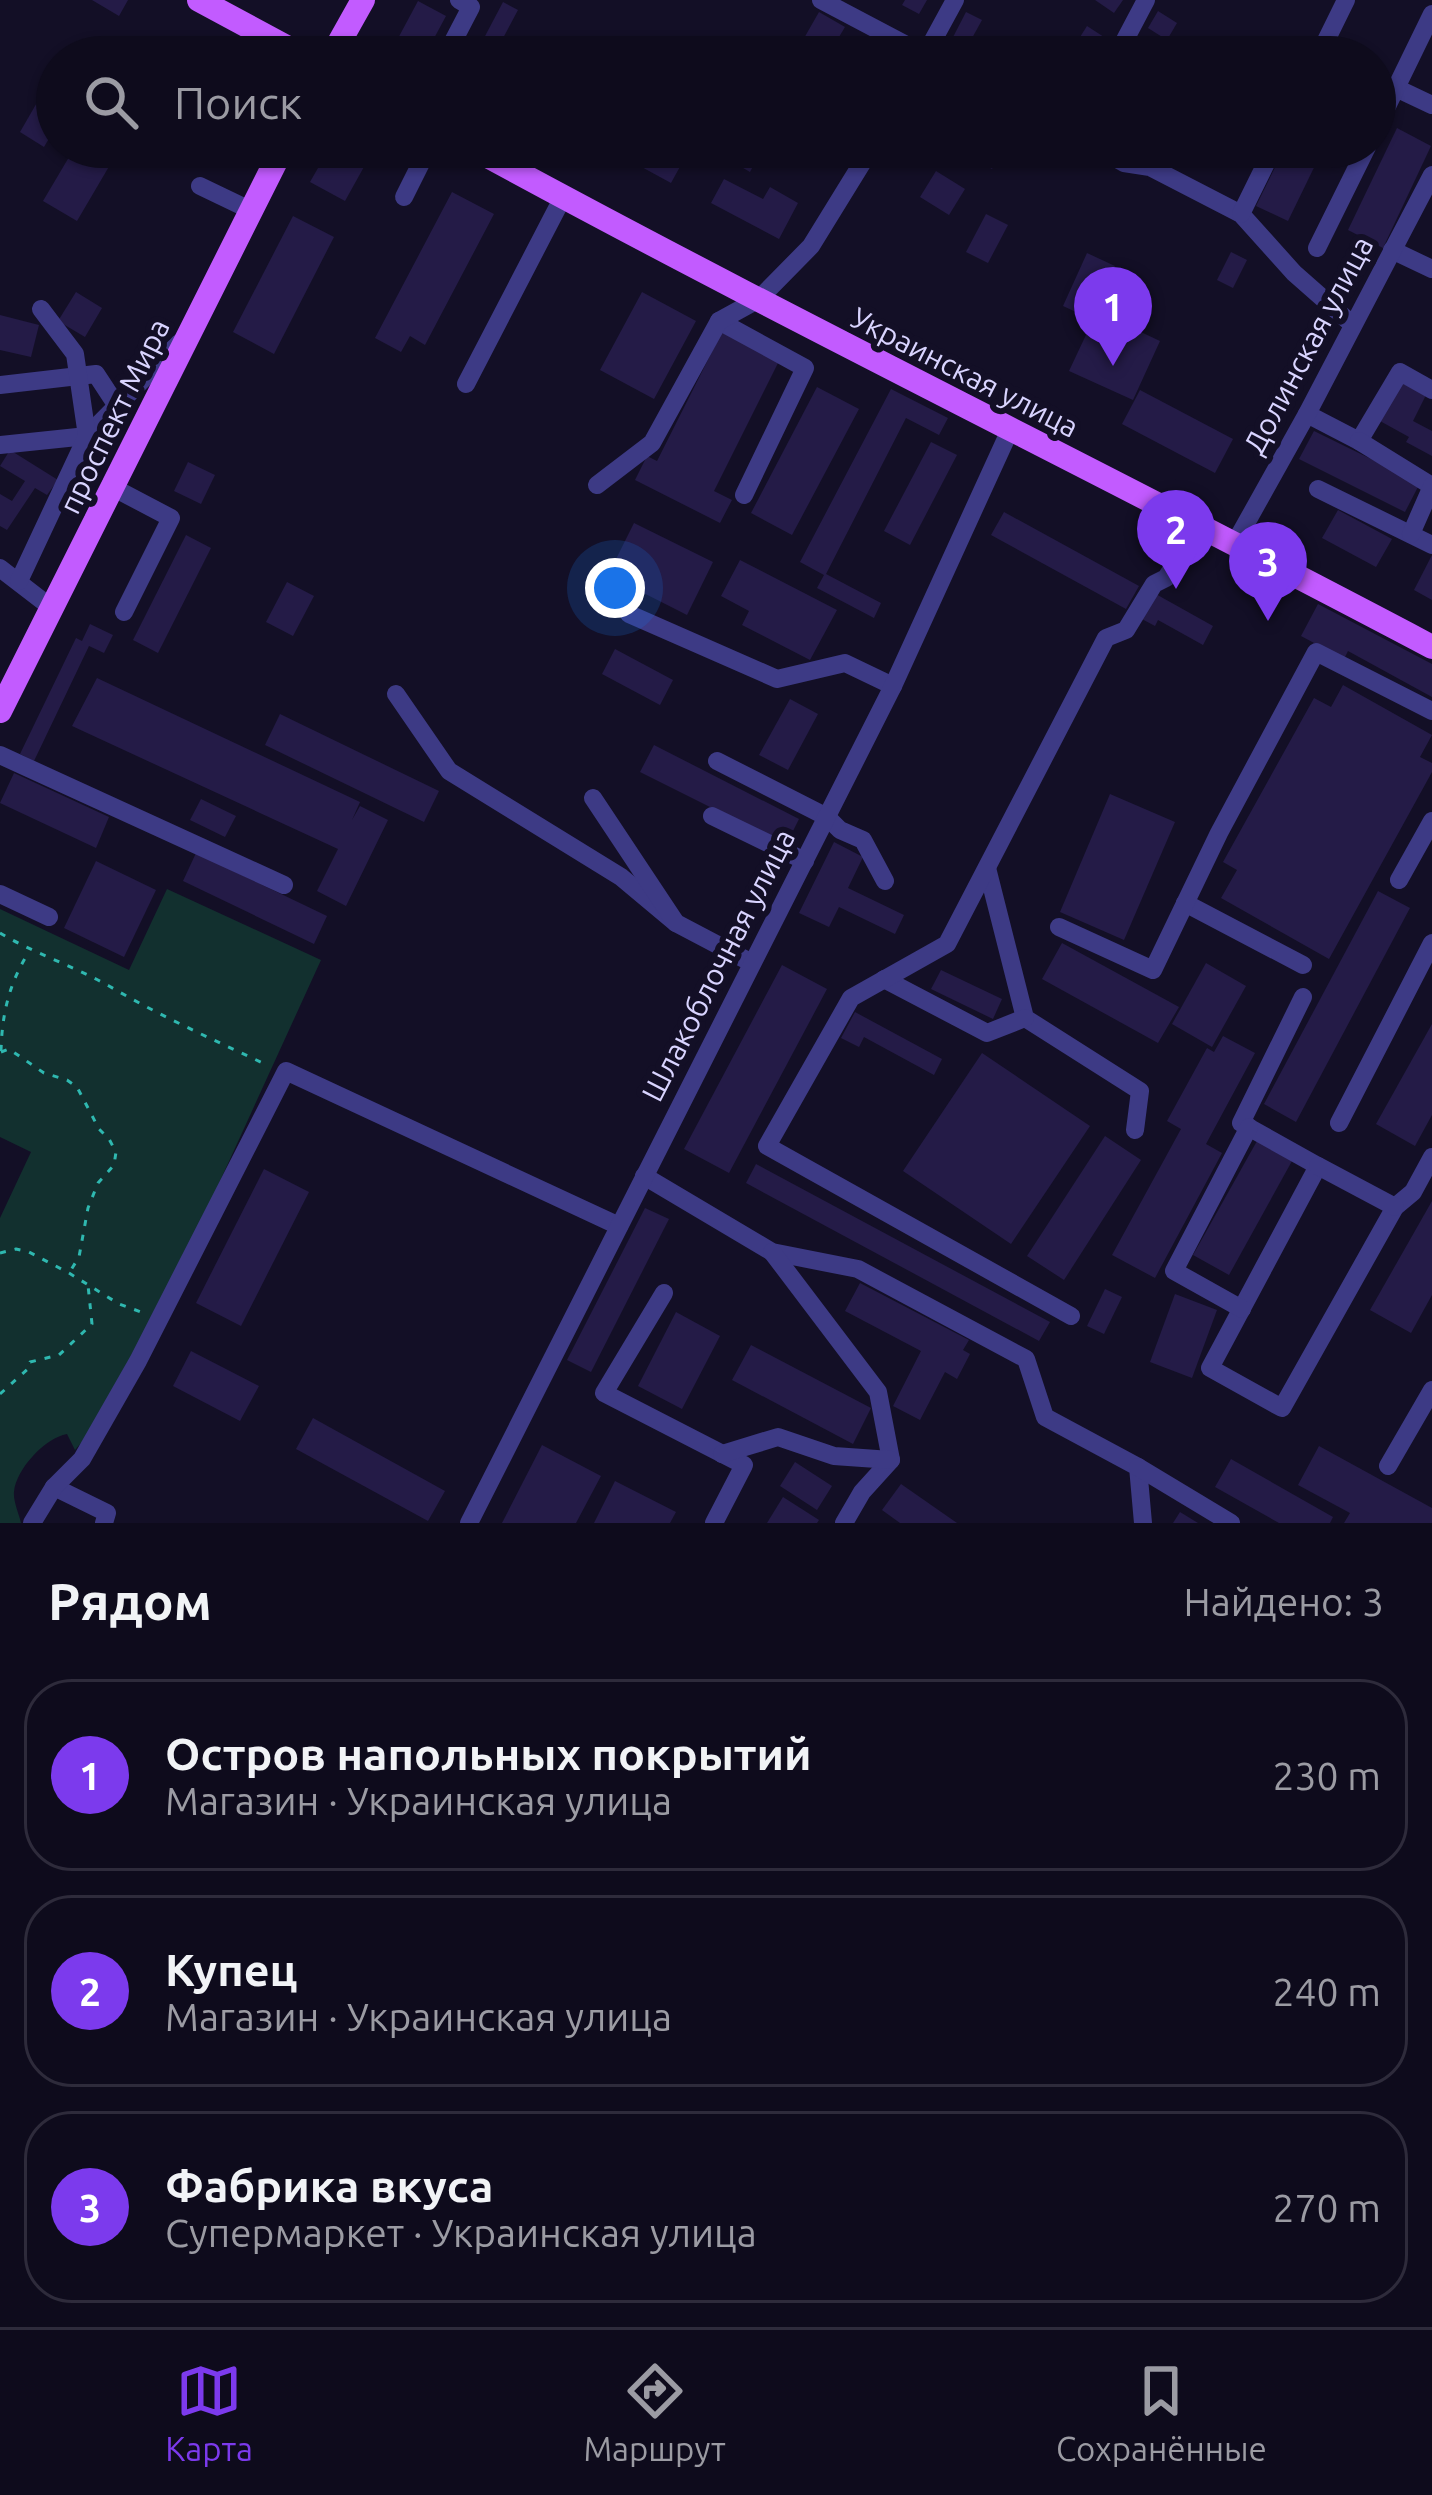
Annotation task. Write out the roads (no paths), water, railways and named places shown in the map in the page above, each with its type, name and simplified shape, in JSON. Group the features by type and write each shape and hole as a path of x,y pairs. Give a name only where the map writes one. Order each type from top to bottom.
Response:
{"main road":[{"path":"199,0 266,36"},
{"path":"343,36 363,0"},
{"name":"проспект Мира","path":"0,711 8,678 53,609 272,168"},
{"name":"Украинская улица","path":"510,168 1432,647"}],"street":[{"path":"456,36 471,8 459,0"},
{"path":"821,0 888,36"},
{"path":"937,36 956,0"},
{"path":"1127,36 1146,0"},
{"path":"1328,36 1346,0"},
{"path":"1432,14 1396,88 1432,105"},
{"path":"404,197 419,168"},
{"path":"596,485 652,443 719,321 759,298 811,246 859,168"},
{"path":"1152,168 1241,214 1294,273 1353,325"},
{"path":"1241,214 1264,168"},
{"path":"1317,248 1357,168"},
{"name":"Долинская улица","path":"1235,543 1432,175"},
{"path":"200,186 250,210"},
{"path":"466,384 563,197"},
{"path":"1392,250 1432,268"},
{"path":"40,309 75,354 87,436"},
{"path":"719,321 805,368 744,496"},
{"path":"19,581 87,436 187,335"},
{"path":"1359,441 1400,372 1432,390"},
{"path":"0,386 96,374 117,406"},
{"path":"1306,414 1432,486 1411,534"},
{"name":"Шлакоблочная улица","path":"469,1523 892,686 1010,430"},
{"path":"0,445 87,436"},
{"path":"112,487 171,518 124,613"},
{"path":"1318,489 1432,545"},
{"path":"1071,1316 767,1146 851,998 947,944 1106,638 1126,630 1199,525"},
{"path":"0,568 53,609"},
{"path":"629,614 777,679 845,663 892,686"},
{"path":"1059,927 1153,970 1219,833 1316,652 1432,711"},
{"path":"396,694 449,771 621,877 676,923 752,963"},
{"path":"0,755 284,885"},
{"path":"717,760 863,840 885,881"},
{"path":"593,798 676,923"},
{"path":"712,816 805,861"},
{"path":"1400,880 1432,821"},
{"path":"987,868 1025,1018 1140,1091 1135,1130"},
{"path":"0,893 49,917"},
{"path":"1185,903 1303,965"},
{"path":"1339,1123 1432,943"},
{"path":"884,979 987,1033 1025,1018"},
{"path":"1303,997 1241,1123 1395,1207"},
{"path":"32,1523 54,1486 82,1459 286,1071 619,1226"},
{"path":"1242,1309 1174,1271 1249,1127"},
{"path":"1318,1166 1210,1368 1282,1408 1395,1207 1413,1192 1432,1157"},
{"path":"644,1176 772,1252 858,1269 1026,1359 1045,1417 1231,1523"},
{"path":"772,1252 878,1392 891,1460"},
{"path":"664,1293 604,1394 744,1465 714,1523"},
{"path":"1388,1466 1432,1390"},
{"path":"722,1454 778,1438 834,1456 891,1460"},
{"path":"844,1523 862,1492 891,1460"},
{"path":"1138,1467 1143,1523"},
{"path":"54,1486 107,1514 104,1523"}],"place":[{"name":"Остров напольных покрытий","path":"1113,366"},
{"name":"Купец","path":"1176,589"},
{"name":"Фабрика вкуса","path":"1268,621"}]}
